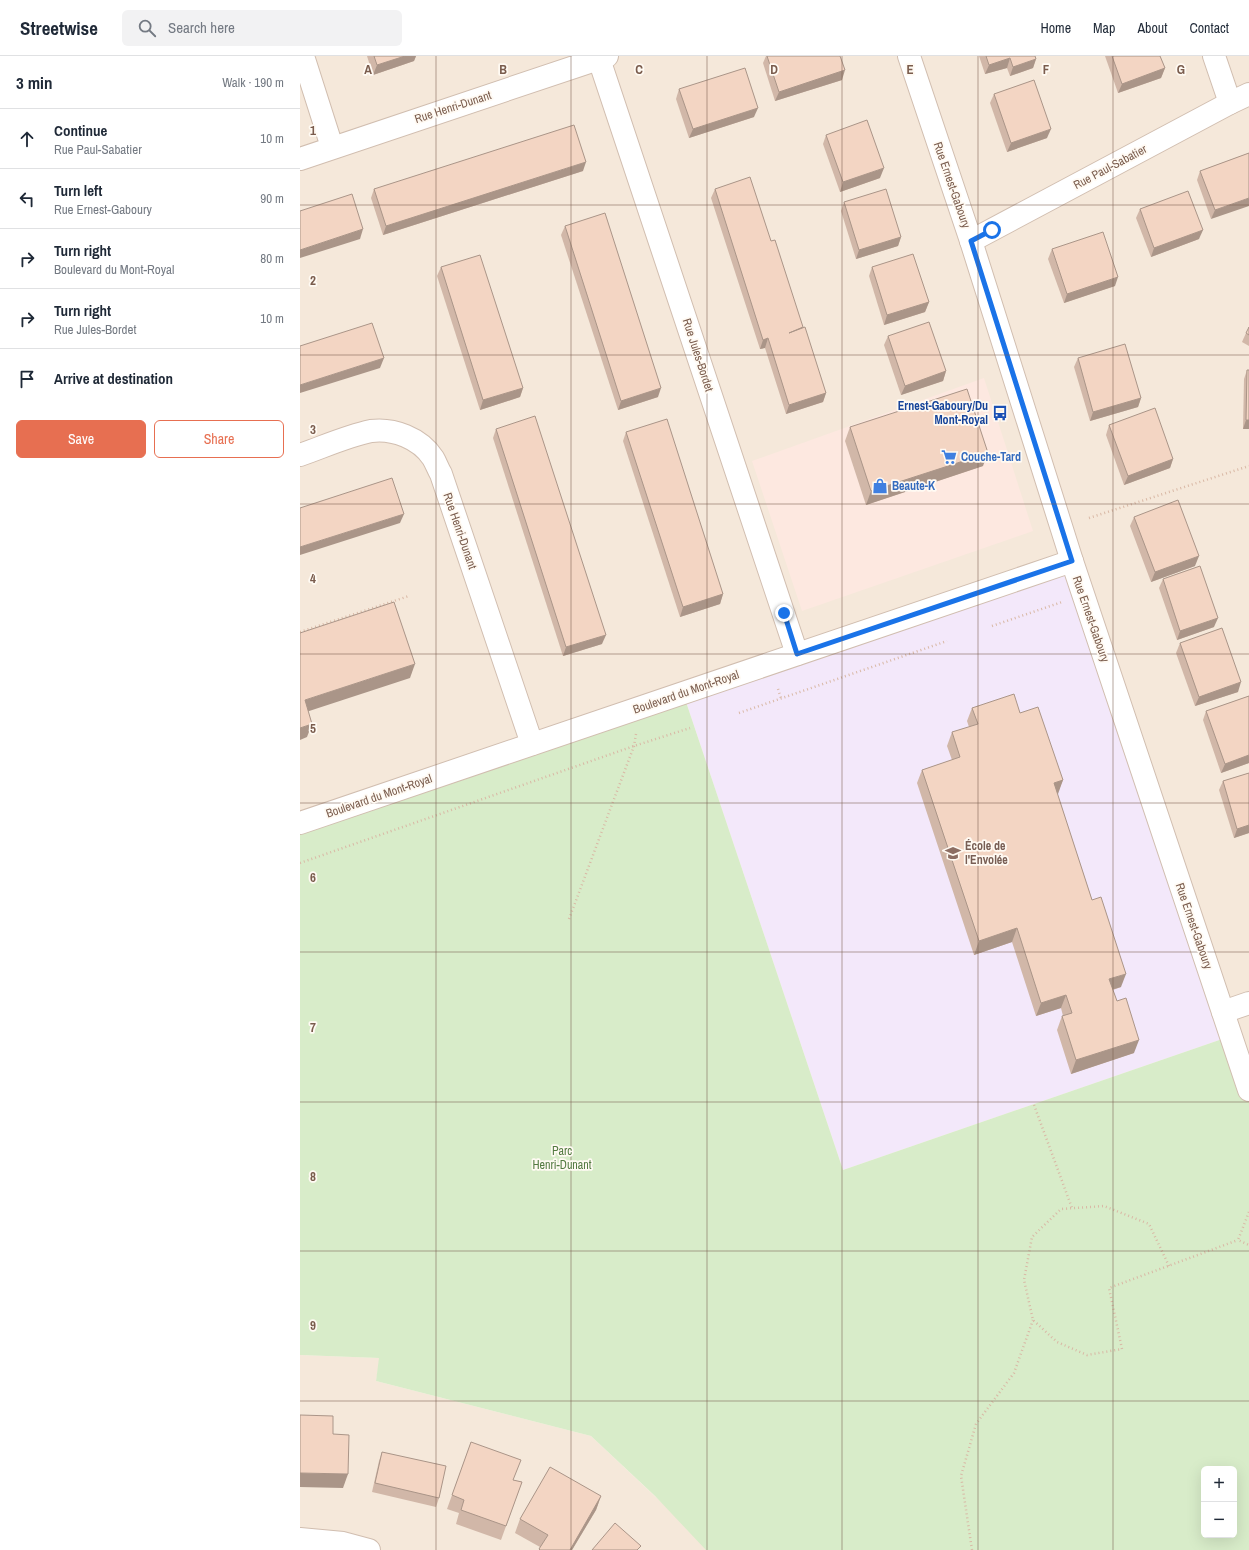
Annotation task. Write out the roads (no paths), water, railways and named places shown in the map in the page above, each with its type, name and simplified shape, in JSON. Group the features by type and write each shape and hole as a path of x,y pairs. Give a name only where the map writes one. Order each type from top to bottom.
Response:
{"street":[{"path":"303,56 332,148"},
{"name":"Rue Ernest-Gaboury","path":"909,56 971,241 1072,561 1249,1090"},
{"path":"1214,56 1230,103"},
{"name":"Rue Henri-Dunant","path":"300,159 601,57"},
{"name":"Rue Jules-Bordet","path":"601,57 797,654"},
{"name":"Rue Paul-Sabatier","path":"971,241 1249,94"},
{"name":"Rue Henri-Dunant","path":"300,454 371,431 388,431 407,436 421,444 433,457 441,474 532,744"},
{"name":"Boulevard du Mont-Royal","path":"300,823 1072,561"},
{"path":"1223,1012 1249,1003"},
{"path":"300,1539 343,1543 369,1550"}],"place":[{"name":"Ernest-Gaboury/Du Mont-Royal","path":"1000,413"},
{"name":"Couche-Tard","path":"949,457"},
{"name":"Beaute-K","path":"880,486"},
{"name":"École de l'Envolée","path":"953,853"}],"park label":[{"name":"Parc Henri-Dunant","path":"562,1158"}]}
